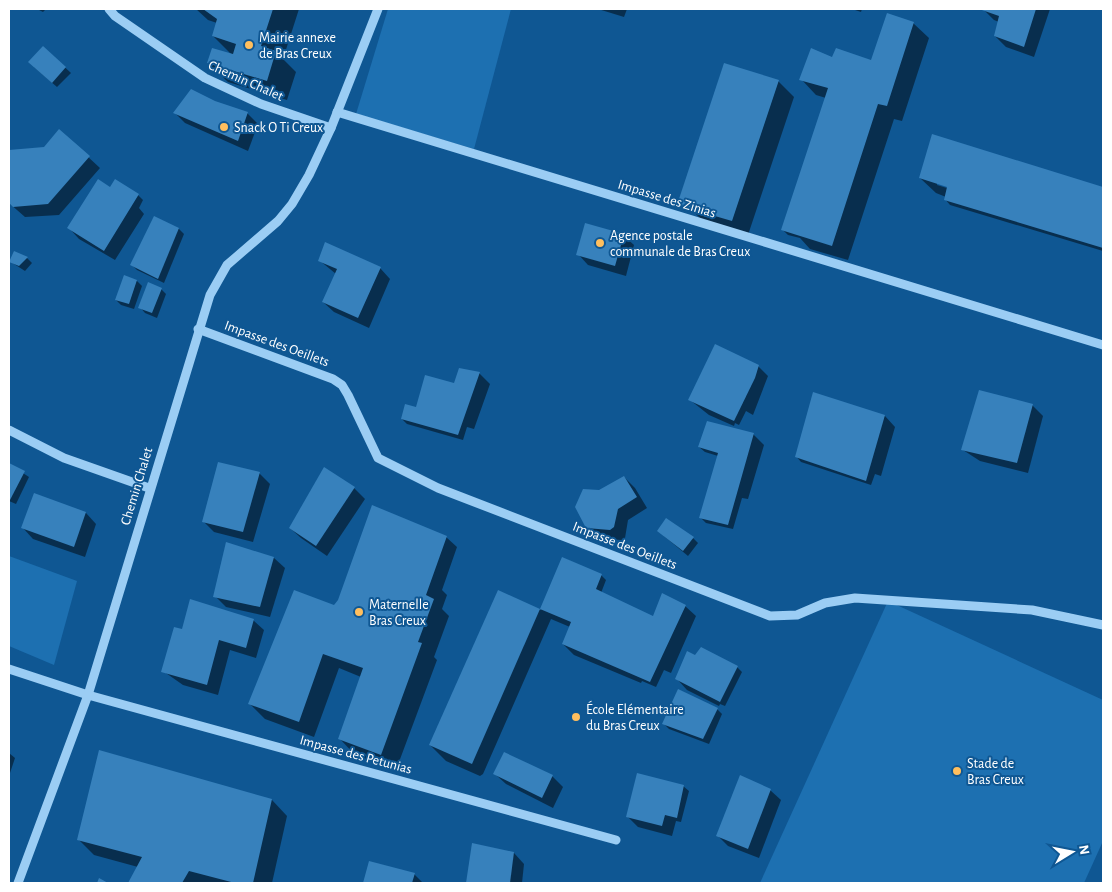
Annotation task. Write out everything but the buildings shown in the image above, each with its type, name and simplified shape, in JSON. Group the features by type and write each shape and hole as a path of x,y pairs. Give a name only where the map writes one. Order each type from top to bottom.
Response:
{"street":[{"name":"Chemin Chalet","path":"109,9 115,16 205,78 261,104 331,128"},
{"name":"Chemin Chalet","path":"18,883 88,695 149,488 210,295 227,266 278,221 292,204 309,175 331,128 378,9"},
{"name":"Impasse des Zinias","path":"337,112 1103,345"},
{"name":"Impasse des Oeillets","path":"198,329 333,379 342,385 370,445 378,458 390,466 438,488 770,616 797,615 825,603 855,598 1032,610 1103,625"},
{"path":"9,430 64,458 149,488"},
{"name":"Impasse des Petunias","path":"9,669 88,695 616,840"}],"shaded area":[{"path":"388,9 511,9 474,149 356,114"},
{"path":"9,556 77,581 54,665 9,646"},
{"name":"Stade de Bras Creux","path":"888,601 1103,700 1103,841 1084,883 760,883"}],"place":[{"name":"Mairie annexe de Bras Creux","path":"249,45"},
{"name":"Snack O Ti Creux","path":"224,127"},
{"name":"Agence postale communale de Bras Creux","path":"600,243"},
{"name":"Maternelle Bras Creux","path":"359,612"},
{"name":"École Elémentaire du Bras Creux","path":"576,717"},
{"name":"Stade de Bras Creux","path":"957,771"}]}
